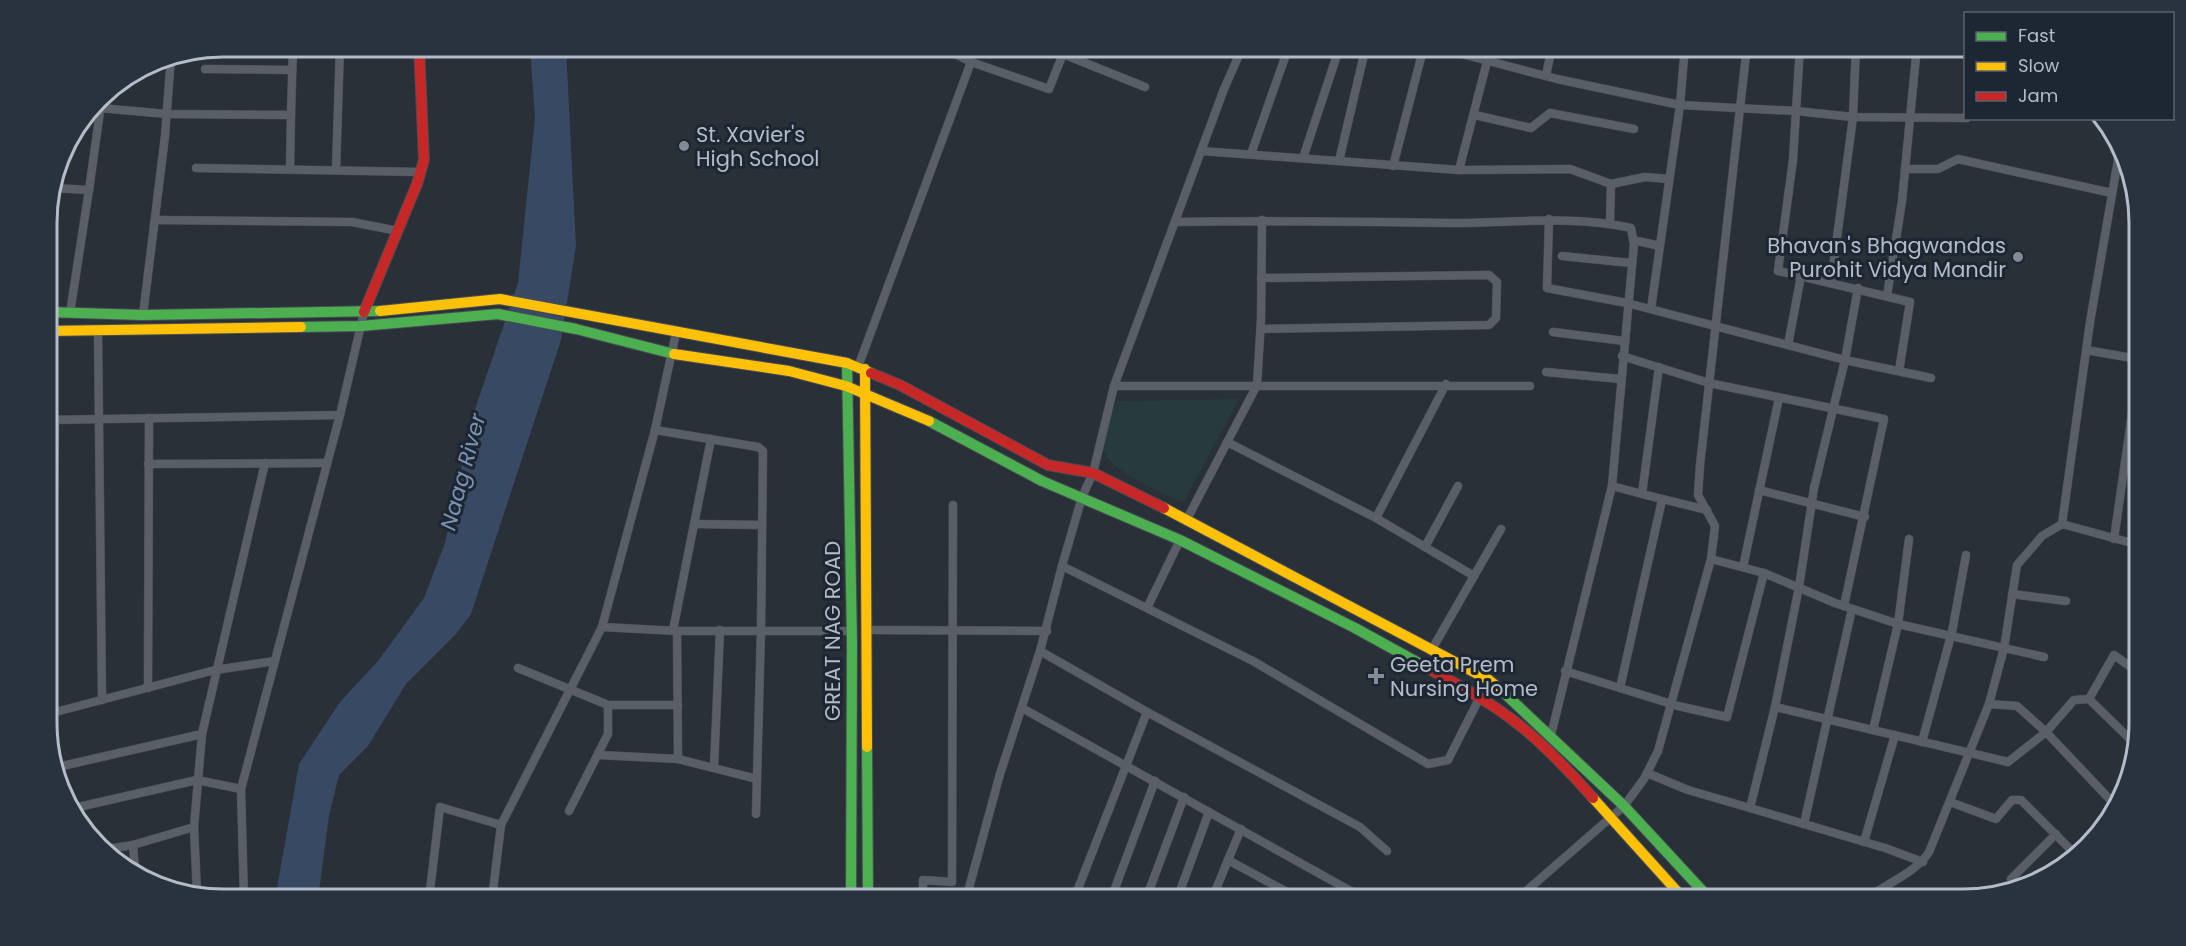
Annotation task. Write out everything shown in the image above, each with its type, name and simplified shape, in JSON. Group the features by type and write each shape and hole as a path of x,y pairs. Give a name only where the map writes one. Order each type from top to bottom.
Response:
{"main road":[{"path":"364,312 398,231 424,160 419,57"},
{"path":"57,312 144,315 364,312 500,299 847,363 862,368 900,385 1048,465 1093,473 1495,684 1624,806 1701,889"},
{"path":"68,331 70,313"},
{"path":"97,313 98,332"},
{"path":"57,331 361,326 498,314 576,329 672,354 789,371 864,392 937,424 1042,481 1180,540 1355,628 1480,697 1518,724 1612,817 1675,889"},
{"name":"GREAT NAG ROAD","path":"847,363 852,631 851,889"},
{"name":"GREAT NAG ROAD","path":"862,368 867,630 868,889"},
{"path":"852,631 867,630"}],"street":[{"path":"290,169 293,57"},
{"path":"336,170 340,57"},
{"path":"961,57 1049,89 1062,57"},
{"path":"1080,57 1145,87"},
{"path":"968,889 1000,774 1047,631 1062,566 1082,497 1093,473 1114,386 1201,151 1239,57"},
{"path":"1251,154 1285,57"},
{"path":"1304,158 1336,57"},
{"path":"1339,161 1363,57"},
{"path":"1394,166 1421,57"},
{"path":"1472,57 1546,76 1680,105 1911,120 1964,119"},
{"path":"1459,170 1488,57"},
{"path":"1546,76 1550,57"},
{"path":"1651,309 1680,105 1684,57"},
{"path":"1529,889 1624,806 1647,772 1658,751 1673,704 1711,559 1715,526 1698,495 1746,57"},
{"path":"1799,57 1793,160 1778,271 1910,302 1899,371"},
{"path":"1831,283 1853,117 1856,57"},
{"path":"1887,296 1911,120 1916,57"},
{"path":"862,368 971,62"},
{"path":"144,315 170,66"},
{"path":"205,69 292,70"},
{"path":"104,108 167,114 291,115"},
{"path":"70,313 99,113"},
{"path":"1474,115 1531,128 1550,113 1634,129"},
{"path":"1201,151 1459,170 1570,169 1611,184 1645,177 1668,179"},
{"path":"1905,169 1938,170 1958,159 2112,193"},
{"path":"2062,524 2086,350 2117,164"},
{"path":"196,168 420,172"},
{"path":"1610,223 1611,184"},
{"path":"61,188 89,190"},
{"path":"1175,222 1262,220 1457,223 1549,219 1610,223 1631,228 1633,240 1612,486 1551,735"},
{"path":"1549,219 1547,288 1627,303 1845,360 1931,378"},
{"path":"155,220 352,222 398,231"},
{"path":"1186,521 1257,385 1262,220"},
{"path":"1633,240 1660,246"},
{"path":"1562,256 1631,263"},
{"path":"1260,329 1489,325 1496,318 1497,282 1489,275 1261,278"},
{"path":"1788,345 1801,276"},
{"path":"1750,808 1775,706 1799,587 1811,505 1831,409 1845,360 1858,288"},
{"path":"244,889 241,789 340,415 364,312"},
{"path":"98,332 101,419 102,700"},
{"path":"1553,332 1624,341"},
{"path":"493,889 501,825 602,627 656,430 676,333"},
{"path":"2086,350 2129,357"},
{"path":"1622,356 1709,382 1884,419 1828,719 1804,824"},
{"path":"1642,494 1659,367"},
{"path":"1546,372 1620,379"},
{"path":"1114,386 1446,384 1530,386"},
{"path":"1376,518 1446,384"},
{"path":"1743,567 1779,398"},
{"path":"57,420 340,415"},
{"path":"148,688 149,418"},
{"path":"656,430 758,447 763,451 756,814"},
{"path":"2114,539 2129,435"},
{"path":"678,759 675,631 711,439"},
{"path":"1227,442 1376,518 1474,576"},
{"path":"197,887 194,827 196,780 202,734 265,463"},
{"path":"148,464 327,463"},
{"path":"1425,547 1458,486"},
{"path":"1612,486 1707,510"},
{"path":"1759,490 1865,518"},
{"path":"1620,688 1662,500"},
{"path":"952,882 953,506"},
{"path":"695,524 762,525"},
{"path":"1881,889 1923,862 1950,802 1989,704 2004,648 2017,565 2042,536 2062,524 2129,543"},
{"path":"1431,651 1501,529"},
{"path":"1873,730 1898,624 1909,539"},
{"path":"1147,608 1180,540"},
{"path":"1922,742 1951,636 1966,555"},
{"path":"1711,559 1764,573 1848,607 1898,624 2044,657"},
{"path":"1062,566 1253,661 1428,764 1448,760 1480,697"},
{"path":"1565,672 1673,704 1727,717 1764,573"},
{"path":"2012,594 2066,601"},
{"path":"602,627 675,631 852,631"},
{"path":"714,767 720,630"},
{"path":"867,630 1047,631"},
{"path":"1040,651 1147,712 1360,827 1387,851"},
{"path":"2089,699 2114,656 2129,666"},
{"path":"57,712 216,670 275,661"},
{"path":"518,668 608,705 678,705"},
{"path":"1775,706 2008,762 2046,732 2074,700 2089,699 2128,737"},
{"path":"1989,704 2017,706 2046,732 2110,800"},
{"path":"569,811 608,734 608,705"},
{"path":"1022,708 1347,889"},
{"path":"1078,889 1147,712"},
{"path":"63,766 202,734"},
{"path":"1864,842 1895,735"},
{"path":"599,755 678,759 757,779"},
{"path":"1647,772 1688,790 1864,842 1923,862"},
{"path":"79,807 196,780 241,789"},
{"path":"1115,889 1155,781"},
{"path":"1150,889 1184,797"},
{"path":"1950,802 1996,819 2012,800 2020,800 2070,849"},
{"path":"430,889 440,807 501,825"},
{"path":"1181,889 1209,812"},
{"path":"114,848 133,845 194,827"},
{"path":"1216,889 1241,829"},
{"path":"2011,879 2056,834"},
{"path":"133,845 134,863"},
{"path":"1228,860 1282,889"},
{"path":"923,889 923,880 969,884"}],"green space":[{"path":"1239,399 1183,503 1131,477 1108,458 1102,448 1102,432 1117,401"}],"water":[{"name":"Naag River","path":"531,57 567,57 576,246 561,340 471,614 456,634 406,684 368,746 339,775 329,816 319,889 277,889 299,764 340,702 378,661 424,598 445,543 471,421 518,283 535,118"}],"traffic: fast":[{"path":"57,312 143,315 380,311"},
{"path":"301,327 361,326 498,314 576,329 674,354"},
{"path":"847,363 852,643 851,889"},
{"path":"929,421 1042,481 1180,540 1355,628 1424,666"},
{"path":"1500,689 1624,806 1701,889"},
{"path":"867,747 868,889"}],"traffic: slow":[{"path":"380,311 500,299 847,363 871,373"},
{"path":"57,331 301,327"},
{"path":"674,354 789,371 846,386 929,421"},
{"path":"865,369 867,747"},
{"path":"1164,508 1489,680 1500,689"},
{"path":"1593,798 1675,889"}],"traffic: jam":[{"path":"364,312 417,184 424,160 419,57"},
{"path":"871,373 900,385 1048,465 1093,473 1164,508"},
{"path":"1424,666 1484,700 1518,724 1538,741 1593,798"}],"place":[{"name":"St. Xavier's High School","path":"684,146"},
{"name":"Bhavan's Bhagwandas Purohit Vidya Mandir","path":"2018,257"},
{"name":"Geeta Prem Nursing Home","path":"1376,676"}]}
